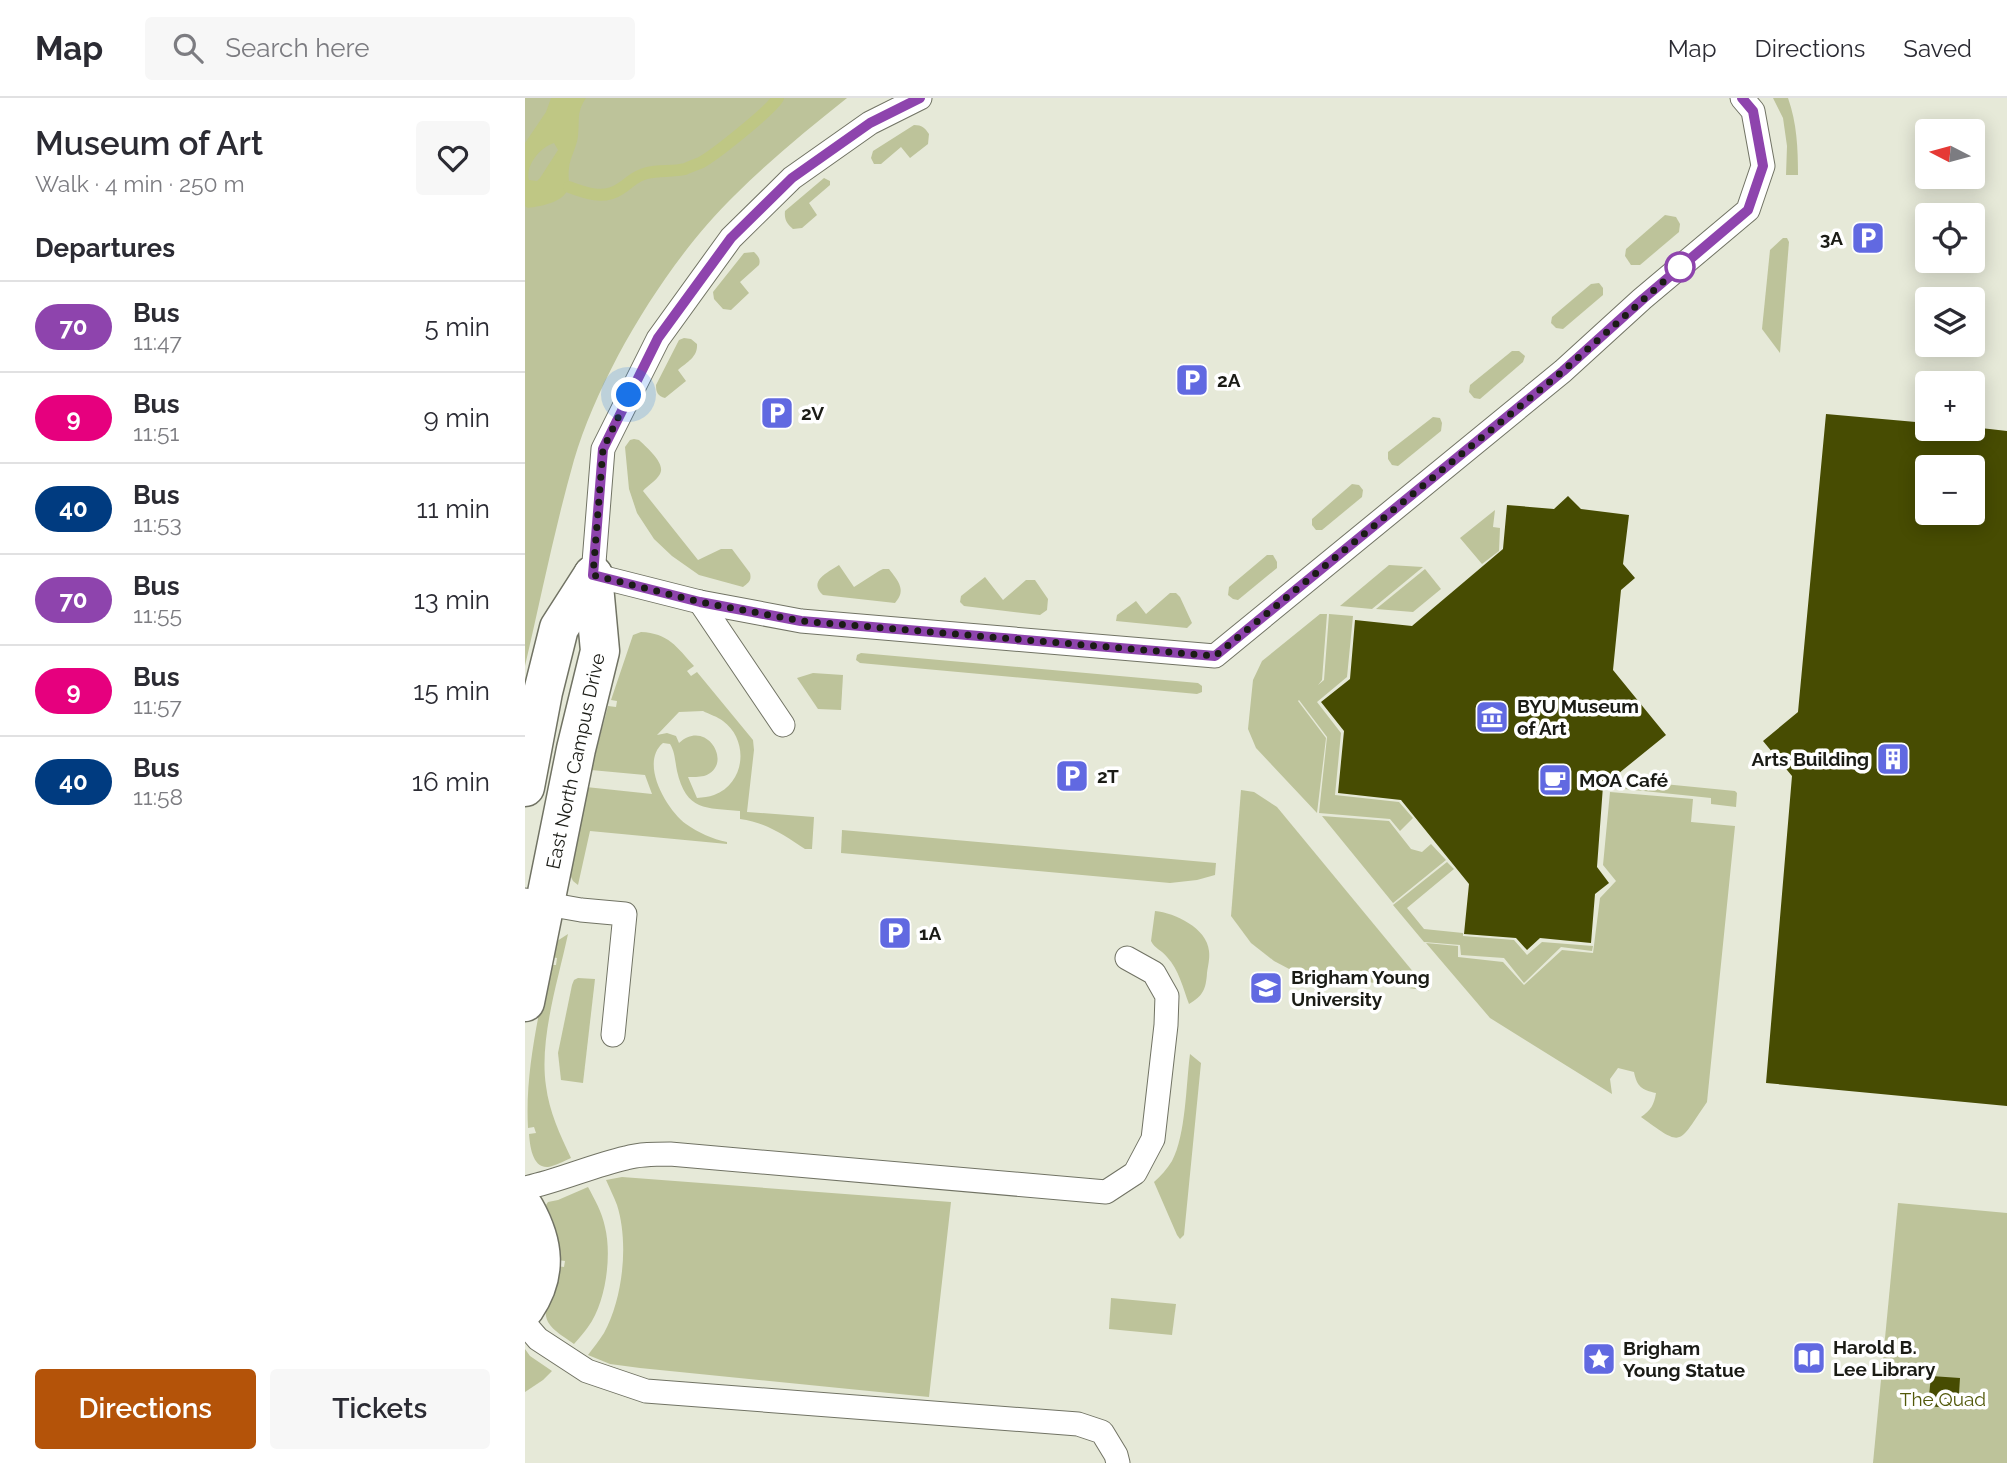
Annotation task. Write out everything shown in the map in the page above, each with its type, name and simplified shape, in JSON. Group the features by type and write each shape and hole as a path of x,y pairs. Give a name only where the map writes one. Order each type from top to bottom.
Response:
{"street":[{"path":"525,787 543,692 559,628 593,575"},
{"name":"East North Campus Drive","path":"525,1002 535,902 600,651 593,575"},
{"path":"525,1209 536,1229 541,1252 539,1275 532,1297 525,1308"}],"lane":[{"path":"920,98 870,123 792,178 731,238 658,338 603,449 593,575 700,602 801,621 1215,656 1563,371 1748,210 1763,166 1753,111 1742,98"},
{"path":"700,602 783,725"},
{"path":"535,902 625,914 613,1035"},
{"path":"525,1188 547,1184 625,1158 646,1154 670,1154 1106,1192 1135,1173 1153,1139 1166,1025 1167,996 1154,972 1127,958"},
{"path":"525,1324 538,1339 587,1371 646,1391 1078,1424 1102,1432 1118,1463"}],"green space":[{"path":"525,98 847,98 762,169 710,221 685,251 639,318 601,390 574,460 525,666"},
{"path":"1773,98 1788,98 1796,136 1798,175 1786,175 1787,146 1783,118"},
{"path":"914,125 921,126 928,132 928,144 910,158 901,147 881,164 874,164 871,158 873,151"},
{"path":"824,178 830,181 830,185 809,203 817,215 802,228 793,229 786,221 785,211"},
{"path":"1665,215 1676,217 1680,224 1679,232 1640,265 1631,265 1625,256 1626,249"},
{"path":"1783,238 1787,238 1789,242 1780,353 1762,329 1770,250"},
{"path":"754,252 758,256 759,265 740,282 749,293 731,310 723,309 714,299 713,292 744,253"},
{"path":"1599,283 1603,288 1603,295 1563,329 1556,328 1551,323 1552,317 1591,284"},
{"path":"684,338 697,344 697,349 694,356 678,370 686,381 665,398 658,394 656,385 679,340"},
{"path":"1512,351 1519,351 1525,356 1523,362 1480,399 1474,398 1469,392 1470,385"},
{"path":"1433,417 1440,418 1441,431 1398,466 1392,465 1388,452"},
{"path":"634,439 639,440 654,456 661,470 658,477 643,491 698,560 721,549 732,549 750,573 750,580 743,587 699,575 654,539 637,513 629,489 625,447"},
{"path":"1352,484 1359,485 1363,490 1362,497 1322,530 1316,530 1312,519"},
{"path":"1495,510 1493,527 1500,528 1499,551 1482,564 1460,538"},
{"path":"1267,555 1273,555 1277,568 1238,600 1228,595 1229,587"},
{"path":"839,565 854,587 879,571 889,569 900,586 899,598 895,603 823,595 817,586 818,581"},
{"path":"1389,565 1423,567 1372,609 1340,606"},
{"path":"1425,569 1441,589 1413,612 1376,609"},
{"path":"985,577 1003,600 1026,580 1035,580 1048,599 1047,610 1040,615 964,606 960,602 961,596"},
{"path":"1170,593 1176,593 1180,597 1192,623 1187,628 1116,621 1117,615 1136,601 1146,614"},
{"path":"1320,614 1327,614 1322,680 1318,685 1324,680 1329,614 1353,616 1347,677 1317,702 1341,733 1335,795 1399,802 1413,818 1400,831 1390,819 1319,813 1327,737 1299,700 1326,738 1317,813 1256,748 1248,729 1253,680 1262,661"},
{"path":"641,632 665,638 694,666 687,671 691,676 697,672 753,740 747,812 814,817 812,849 805,849 766,826 740,819 740,811 699,805 686,794 681,784 672,747 663,743 656,752 654,762 658,786 664,797 686,824 727,844 590,831 578,885 573,881 569,873 586,787 652,794 645,775 591,770 608,706 616,707 617,701 611,700 633,635","holes":["703,711 721,720 731,729 737,739 740,761 733,781 725,789 712,796 697,798 688,777 704,776 713,771 717,763 714,746 699,736 689,737 679,743 676,736 667,733 657,735 679,712"]},
{"path":"861,653 1198,683 1202,686 1202,692 1197,694 860,663 856,660"},
{"path":"813,673 843,675 841,710 818,709 797,678"},
{"path":"1623,780 1735,791 1736,807 1711,804 1711,798 1615,788"},
{"path":"1241,790 1254,792 1277,807 1429,991 1293,971 1274,961 1251,943 1231,916"},
{"path":"1610,792 1693,799 1691,822 1735,826 1707,1102 1690,1127 1679,1137 1665,1134 1641,1117 1651,1107 1656,1093 1641,1087 1634,1072 1618,1068 1610,1079 1612,1094 1490,1018 1426,943 1458,946 1458,957 1503,962 1524,985 1562,950 1593,953 1600,898 1616,881 1603,865"},
{"path":"1322,816 1389,821 1411,849 1422,852 1431,844 1446,860 1393,903"},
{"path":"842,830 1216,863 1215,875 1170,883 841,853"},
{"path":"1447,862 1454,869 1407,908 1424,929 1463,933 1463,936 1514,940 1527,955 1542,942 1593,946 1592,951 1561,947 1524,983 1504,958 1461,955 1460,945 1424,942 1393,905"},
{"path":"1155,911 1189,923 1203,935 1207,943 1209,956 1205,988 1198,998 1189,1004 1175,968 1151,941"},
{"path":"568,934 547,1030 545,1068 550,1105 571,1158 548,1167 538,1164 531,1150 529,1134 536,1133 534,1127 528,1128 528,1087 549,965 556,965 557,958 551,957 554,943"},
{"path":"578,978 595,979 583,1083 561,1080 558,1053 572,985"},
{"path":"1190,1054 1201,1063 1184,1235 1180,1239 1154,1182 1168,1167 1177,1150 1183,1124"},
{"path":"622,1177 951,1202 929,1397 640,1368 610,1364 588,1355 611,1319 620,1287 623,1253 621,1220 606,1180"},
{"path":"588,1187 604,1222 608,1251 606,1278 594,1317 574,1344 553,1328 546,1316 546,1301 557,1266 564,1267 565,1261 558,1260 554,1223 546,1205"},
{"name":"The Quad","path":"1898,1203 2007,1213 2007,1463 1873,1463"},
{"path":"1111,1298 1176,1304 1172,1335 1109,1329"},
{"path":"525,1349 530,1356 552,1371 525,1392"}],"shaded area":[{"path":"551,98 586,98 580,112 567,191 553,202 528,208 525,206 525,143 546,112","holes":["554,143 558,150 540,178 537,181 529,180 531,163 539,153"]},
{"path":"771,98 782,98 770,114 754,121"}],"building":[{"name":"Arts Building","path":"1826,414 1915,422 1915,441 1985,441 1985,428 2007,431 2007,1106 1766,1083 1792,776 1763,741 1798,712"},
{"name":"BYU Museum of Art","path":"1568,496 1581,509 1629,515 1623,564 1635,578 1621,590 1613,670 1666,735 1603,786 1597,867 1609,883 1595,894 1591,943 1540,938 1527,950 1516,938 1464,934 1469,884 1401,800 1338,793 1344,731 1321,702 1350,679 1355,620 1412,626 1503,549 1507,505 1554,509"},
{"name":"Harold B. Lee Library","path":"1931,1376 1960,1378 1958,1409 1928,1406"}],"waterway":[{"path":"569,187 588,193 608,194 642,175 685,169 700,163 742,132 778,98"}],"bus line":[{"name":"70","path":"920,98 870,123 792,178 731,238 658,338 603,449 593,575 700,602 801,621 1215,656 1563,371 1748,210 1763,166 1753,111 1742,98"}],"place":[{"name":"3A","path":"1868,238"},
{"name":"2A","path":"1192,380"},
{"name":"2V","path":"777,413"},
{"name":"BYU Museum of Art","path":"1492,717"},
{"name":"Arts Building","path":"1893,759"},
{"name":"2T","path":"1072,776"},
{"name":"MOA Café","path":"1555,780"},
{"name":"1A","path":"895,933"},
{"name":"Brigham Young University","path":"1266,988"},
{"name":"Harold B. Lee Library","path":"1809,1358"},
{"name":"Brigham Young Statue","path":"1599,1359"}],"route":[{"path":"629,395 603,449 593,575 700,602 801,621 1215,656 1563,371 1680,267"}]}
